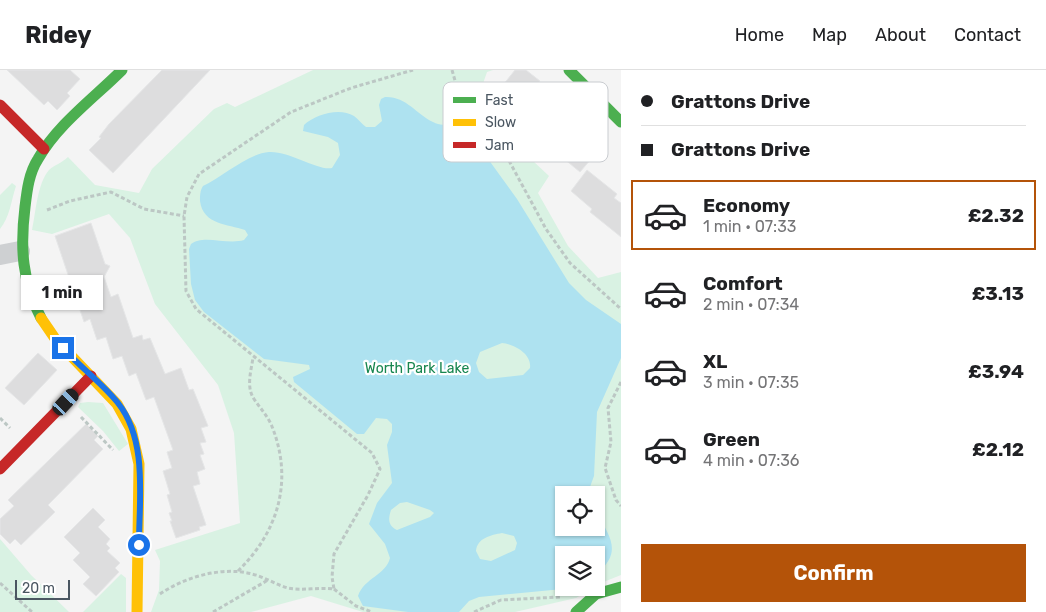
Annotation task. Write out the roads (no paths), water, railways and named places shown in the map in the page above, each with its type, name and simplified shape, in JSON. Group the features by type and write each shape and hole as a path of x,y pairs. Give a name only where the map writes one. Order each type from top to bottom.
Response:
{"street":[{"path":"122,70 44,149 29,178 20,251 26,280 36,310 55,338 119,404 132,427 137,444 139,500 137,612"},
{"path":"569,70 581,82"},
{"path":"0,105 44,149"},
{"path":"608,109 621,122"},
{"path":"0,255 20,251"},
{"path":"0,469 91,376"},
{"path":"576,612 585,602 599,592 609,588 621,587"}],"water":[{"path":"392,97 399,99 427,119 443,125 443,162 490,162 517,199 569,283 586,300 621,324 621,358 597,412 594,476 590,486 555,486 555,536 605,536 605,528 612,546 611,553 605,566 605,546 555,546 555,590 479,597 469,601 459,612 408,612 363,606 358,596 361,590 384,569 390,558 385,544 369,524 377,503 392,483 387,445 392,432 392,424 387,419 376,418 364,434 357,434 294,382 293,377 310,369 309,365 264,359 204,312 195,300 191,284 189,249 191,244 202,240 244,240 248,235 245,230 217,222 206,215 200,201 200,193 203,186 261,153 286,154 319,167 332,168 340,155 338,143 328,137 303,131 304,125 314,118 334,112 348,113 366,127 375,127 382,121 379,105 381,99","holes":["502,343 516,347 525,354 530,363 530,368 523,375 487,379 479,372 476,363 480,352","407,502 434,513 430,517 397,530 390,524 389,516 391,510 400,503","502,533 514,536 517,543 515,550 491,561 480,559 476,551 482,540"]}],"park label":[{"name":"Worth Park Lake","path":"417,368"}]}
